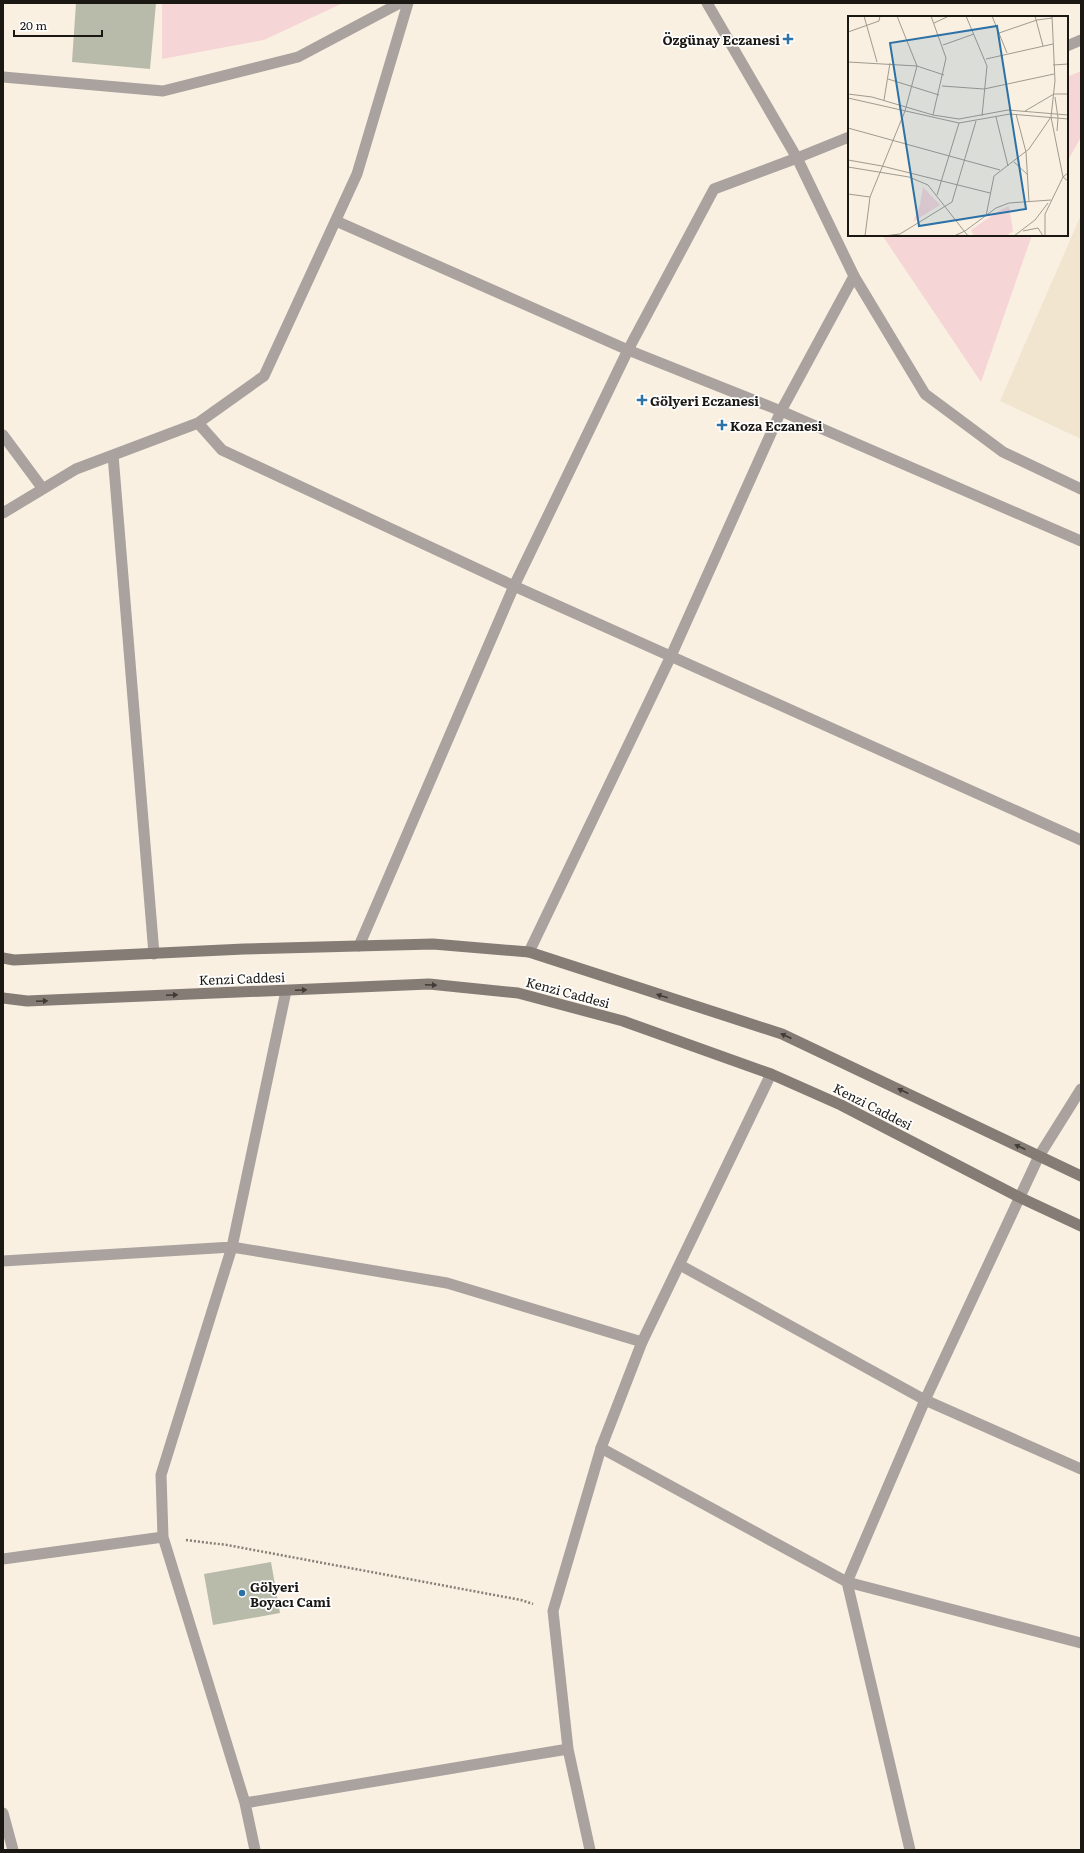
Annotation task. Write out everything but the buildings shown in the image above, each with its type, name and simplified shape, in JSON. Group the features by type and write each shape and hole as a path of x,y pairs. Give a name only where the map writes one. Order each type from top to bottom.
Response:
{"main road":[{"name":"Kenzi Caddesi","path":"3,958 14,960 244,949 433,944 529,952 782,1034 1081,1176"},
{"name":"Kenzi Caddesi","path":"3,998 27,1001 429,984 518,992 623,1022 771,1074 841,1105 1021,1198 1081,1226"}],"street":[{"path":"3,77 163,91 298,57 400,3"},
{"path":"3,513 76,469 198,423 264,376 358,174 408,3"},
{"path":"707,3 797,158 854,276 925,394 1003,452 1081,489"},
{"path":"1068,46 1081,40"},
{"path":"359,946 514,586 628,350 714,189 848,137"},
{"path":"336,221 628,350 781,411 1081,541"},
{"path":"529,952 671,656 781,411 854,276"},
{"path":"198,423 222,450 514,586 1081,840"},
{"path":"3,435 43,489"},
{"path":"112,455 154,954"},
{"path":"255,1850 244,1803 163,1537 161,1474 232,1246 286,991"},
{"path":"590,1850 568,1749 553,1611 601,1448 642,1342 771,1074"},
{"path":"910,1850 847,1582 925,1400 1040,1156 1081,1090"},
{"path":"3,1261 232,1246 447,1283 642,1342"},
{"path":"680,1265 925,1400 1081,1469"},
{"path":"601,1448 847,1582 1081,1643"},
{"path":"3,1559 163,1537"},
{"path":"244,1803 568,1749"},
{"path":"3,1813 13,1850"}],"path":[{"path":"163,1537 227,1545 520,1600 553,1611"}],"shaded area":[{"path":"162,3 343,3 264,40 162,59"},
{"path":"1081,71 1081,137 1068,160 1068,77"},
{"path":"1081,215 1081,439 1000,401"},
{"path":"883,236 1032,236 981,382"}],"place":[{"name":"Özgünay Eczanesi","path":"788,39"},
{"name":"Gölyeri Eczanesi","path":"642,400"},
{"name":"Koza Eczanesi","path":"722,425"},
{"name":"Gölyeri Boyacı Cami","path":"242,1593"}]}
